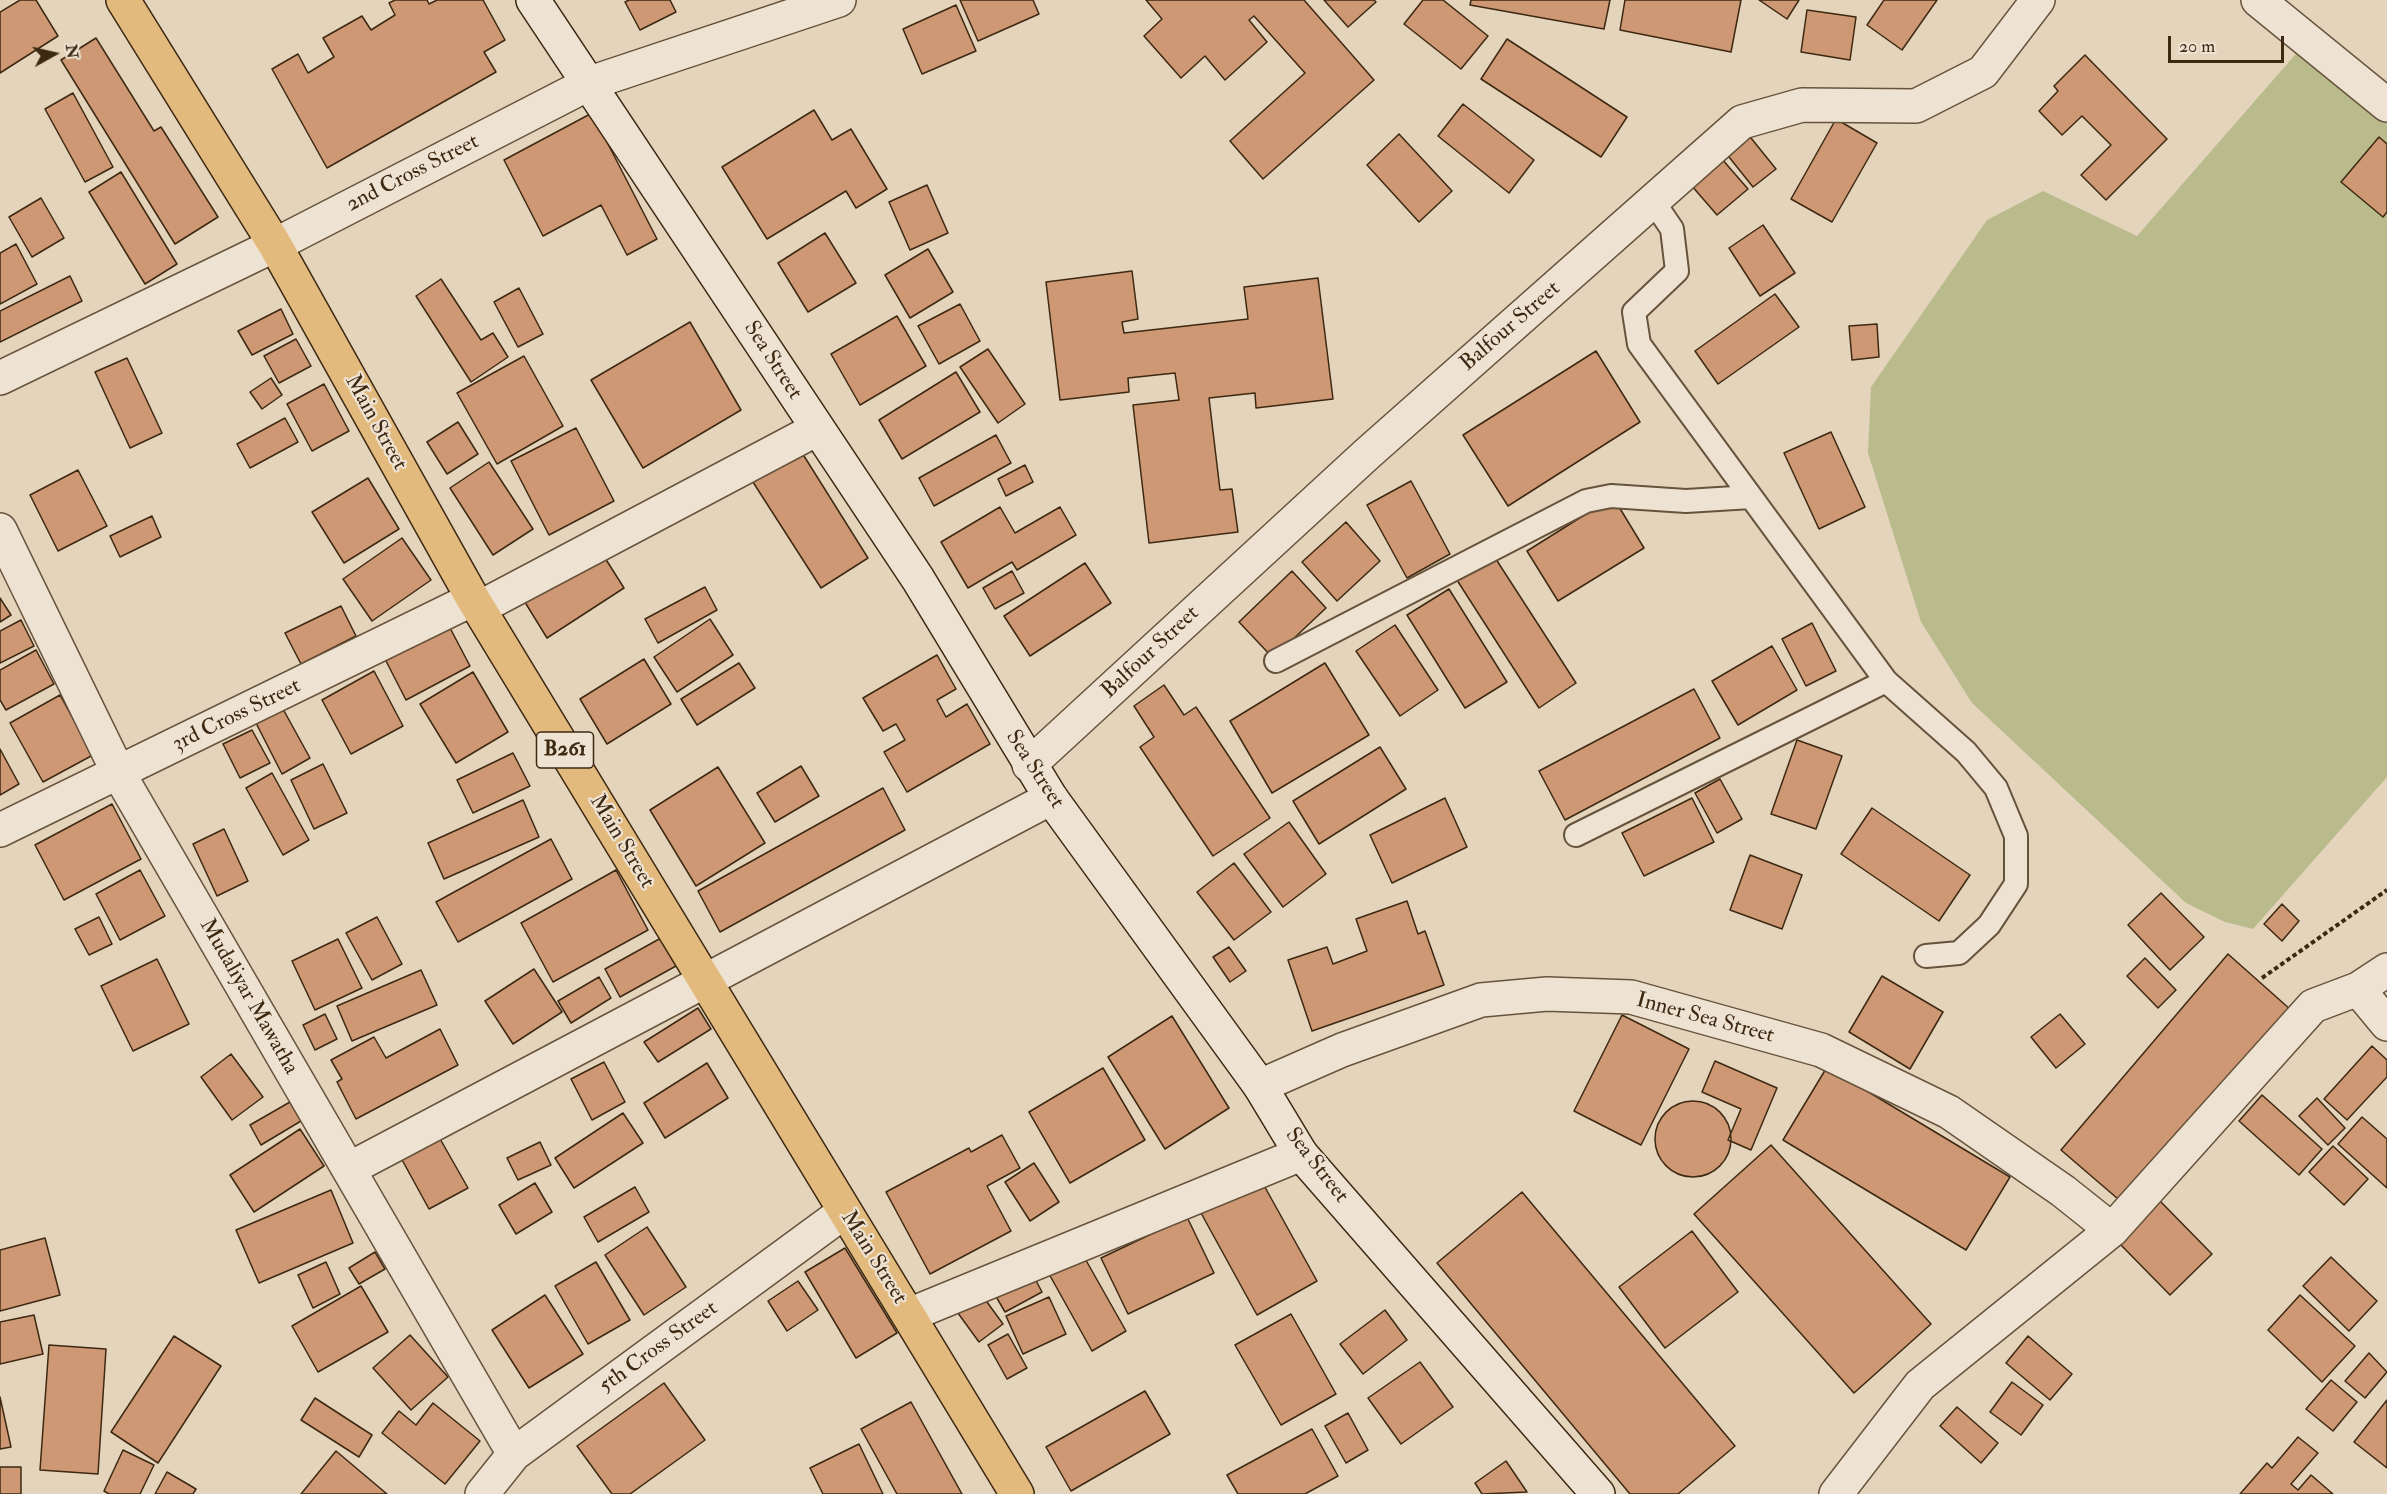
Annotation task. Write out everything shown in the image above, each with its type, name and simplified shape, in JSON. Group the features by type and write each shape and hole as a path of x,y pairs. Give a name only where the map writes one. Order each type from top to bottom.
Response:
{"main road":[{"name":"Main Street","path":"123,0 275,245 476,603 1017,1494"}],"street":[{"name":"Sea Street","path":"533,0 918,579 1029,765 1260,1086 1301,1154 1598,1494"},
{"name":"2nd Cross Street","path":"0,378 275,245 590,83 838,0"},
{"name":"Balfour Street","path":"1029,765 1367,454 1742,122 1802,105 1916,106 1983,72 2038,0"},
{"path":"2258,0 2387,105"},
{"name":"3rd Cross Street","path":"0,830 476,603 817,429"},
{"name":"Mudaliyar Mawatha","path":"0,530 119,774 514,1454"},
{"path":"349,1169 1051,798"},
{"path":"1836,1494 1920,1385 2112,1230 2313,1006 2358,989 2387,970"},
{"path":"2358,989 2387,1024"},
{"name":"Inner Sea Street","path":"1260,1086 1342,1050 1481,1000 1546,994 1631,997 1821,1050 1917,1096 1949,1112 2063,1191 2112,1230"},
{"path":"909,1316 1301,1154"},
{"name":"5th Cross Street","path":"482,1494 514,1454 844,1212"}],"lane":[{"path":"1653,201 1672,229 1677,270 1634,312 1639,344 1886,681 1966,752 1996,788 2016,836 2016,884 1989,925 1959,953 1926,957"},
{"path":"1276,661 1586,501 1611,496 1686,501 1751,497"},
{"path":"1576,835 1886,681"}],"path":[{"path":"2262,978 2387,890"}],"green space":[{"path":"2308,40 2387,105 2387,777 2253,929 2225,922 2186,903 1972,703 1921,622 1868,453 1871,387 1987,220 2043,191 2137,236"}],"building":[{"path":"20,0 36,0 58,36 0,73 0,12"},
{"path":"395,0 427,0 429,4 437,0 483,0 505,40 484,52 496,72 327,168 272,69 298,54 308,73 334,57 323,38 362,16 371,30 395,15 389,3"},
{"path":"629,0 670,0 676,12 640,30 625,2"},
{"path":"960,0 1033,0 1039,14 978,41"},
{"path":"1146,0 1304,0 1374,80 1263,179 1230,141 1305,73 1254,16 1249,20 1267,42 1225,80 1205,56 1181,78 1144,36 1162,19"},
{"path":"1324,0 1374,0 1376,2 1348,27"},
{"path":"1423,0 1443,0 1488,36 1461,69 1404,24"},
{"path":"1471,0 1610,0 1604,29 1470,5"},
{"path":"1625,0 1741,0 1731,52 1620,30"},
{"path":"1759,0 1799,0 1787,19"},
{"path":"1884,0 1937,0 1902,50 1867,25"},
{"path":"956,5 976,51 922,74 903,29"},
{"path":"1807,10 1856,17 1850,60 1801,52"},
{"path":"96,38 154,131 161,127 218,217 175,244 61,60"},
{"path":"1507,39 1627,117 1601,157 1481,79"},
{"path":"2085,55 2167,139 2106,200 2081,175 2111,145 2082,116 2062,135 2039,111 2058,91 2054,86"},
{"path":"73,93 113,167 85,182 45,109"},
{"path":"1463,104 1534,160 1509,193 1438,136"},
{"path":"814,110 832,140 851,129 887,189 856,208 846,191 767,239 722,167"},
{"path":"592,113 657,239 627,255 601,205 543,236 504,160"},
{"path":"1836,119 1877,143 1832,222 1791,199"},
{"path":"1747,133 1776,169 1753,187 1725,152"},
{"path":"1399,134 1452,191 1419,222 1367,165"},
{"path":"2379,137 2387,144 2387,212 2383,217 2341,182"},
{"path":"1721,158 1748,189 1717,215 1691,185"},
{"path":"121,172 177,264 145,284 89,192"},
{"path":"927,185 948,233 910,250 889,202"},
{"path":"41,198 64,238 32,257 9,217"},
{"path":"1763,225 1795,273 1760,296 1729,248"},
{"path":"825,233 856,283 808,312 778,263"},
{"path":"16,244 37,284 0,304 0,253"},
{"path":"928,249 953,292 910,318 885,275"},
{"path":"1132,271 1138,319 1122,322 1124,333 1248,319 1244,287 1318,278 1333,399 1256,408 1255,393 1209,398 1220,490 1232,489 1238,532 1149,543 1133,405 1179,400 1175,373 1128,378 1129,392 1060,400 1046,282"},
{"path":"70,276 82,301 0,342 0,311"},
{"path":"441,279 481,340 493,333 508,357 471,382 416,296"},
{"path":"519,288 543,334 518,347 494,302"},
{"path":"1775,294 1799,327 1718,384 1695,351"},
{"path":"960,304 980,341 939,364 918,326"},
{"path":"281,309 293,334 252,355 238,331"},
{"path":"897,316 926,366 860,405 831,354"},
{"path":"690,322 741,410 643,468 591,380"},
{"path":"1877,324 1879,357 1852,360 1849,326"},
{"path":"296,339 311,366 279,383 264,356"},
{"path":"988,349 1025,404 998,423 960,367"},
{"path":"1596,351 1640,422 1508,506 1463,435"},
{"path":"524,356 563,426 497,464 457,393"},
{"path":"127,358 162,433 130,448 95,372"},
{"path":"956,372 980,412 902,459 879,420"},
{"path":"271,378 282,395 262,409 250,392"},
{"path":"324,384 349,431 312,451 287,404"},
{"path":"285,418 298,442 250,468 237,444"},
{"path":"458,422 478,454 447,474 427,442"},
{"path":"576,428 614,501 549,535 511,461"},
{"path":"1831,432 1865,507 1819,529 1784,453"},
{"path":"996,435 1011,463 934,506 919,478"},
{"path":"799,448 868,558 821,588 751,479"},
{"path":"489,462 533,529 493,555 450,488"},
{"path":"1025,465 1033,482 1006,496 998,479"},
{"path":"78,470 107,526 58,551 30,495"},
{"path":"368,478 399,529 344,563 312,512"},
{"path":"1411,481 1450,554 1407,578 1367,505"},
{"path":"1613,497 1644,548 1558,601 1527,551"},
{"path":"1000,507 1015,533 1060,507 1076,535 1017,570 1012,562 968,588 941,542"},
{"path":"152,516 161,537 120,557 110,536"},
{"path":"1346,522 1380,561 1337,601 1302,562"},
{"path":"402,538 431,580 372,621 343,579"},
{"path":"600,550 624,588 547,638 523,599"},
{"path":"1492,553 1576,683 1539,708 1455,577"},
{"path":"1085,563 1111,603 1030,656 1004,616"},
{"path":"1012,571 1024,593 995,609 983,588"},
{"path":"1292,571 1326,608 1273,658 1239,622"},
{"path":"705,587 717,610 658,643 645,619"},
{"path":"1449,589 1507,682 1465,708 1407,615"},
{"path":"0,598 11,615 0,622"},
{"path":"341,606 356,636 301,664 285,633"},
{"path":"710,619 733,655 677,692 654,657"},
{"path":"21,620 34,646 0,663 0,631"},
{"path":"1812,623 1836,671 1806,686 1782,639"},
{"path":"1395,625 1438,690 1400,716 1356,651"},
{"path":"449,626 470,666 406,700 385,659"},
{"path":"1772,646 1797,690 1738,725 1712,681"},
{"path":"36,650 54,684 6,710 0,700 0,670"},
{"path":"937,655 956,689 937,700 946,717 967,704 990,744 907,792 884,752 905,740 896,724 883,731 863,698"},
{"path":"644,659 671,704 607,744 580,699"},
{"path":"739,663 755,688 697,725 681,699"},
{"path":"1325,663 1369,735 1272,793 1230,721"},
{"path":"374,671 403,726 351,754 322,700"},
{"path":"473,672 508,732 456,763 420,704"},
{"path":"1164,685 1184,715 1196,707 1270,818 1213,856 1140,747 1154,737 1134,706"},
{"path":"1694,689 1720,738 1565,820 1539,771"},
{"path":"60,695 93,755 43,782 10,723"},
{"path":"283,709 310,758 282,774 256,723"},
{"path":"252,730 270,763 240,778 223,744"},
{"path":"1797,740 1842,756 1816,829 1771,814"},
{"path":"1380,747 1406,789 1319,844 1293,801"},
{"path":"0,749 19,784 0,795"},
{"path":"513,753 530,786 473,813 457,780"},
{"path":"323,764 347,813 314,829 291,780"},
{"path":"801,766 819,796 775,822 757,793"},
{"path":"718,767 765,843 696,886 650,810"},
{"path":"272,773 309,840 283,855 246,788"},
{"path":"1720,779 1742,819 1717,833 1695,793"},
{"path":"883,788 905,830 720,932 698,891"},
{"path":"1445,798 1467,847 1392,883 1370,835"},
{"path":"1692,798 1714,842 1644,876 1622,833"},
{"path":"523,800 539,837 444,879 428,843"},
{"path":"112,804 141,859 64,900 35,845"},
{"path":"1872,808 1970,875 1939,921 1841,854"},
{"path":"1289,822 1326,874 1283,907 1244,854"},
{"path":"224,829 248,881 217,896 193,844"},
{"path":"551,839 572,879 458,942 436,902"},
{"path":"1750,855 1802,875 1782,929 1730,910"},
{"path":"1234,863 1271,912 1234,940 1197,892"},
{"path":"140,870 165,916 120,940 96,894"},
{"path":"616,870 648,930 553,982 521,923"},
{"path":"2161,893 2204,937 2170,970 2128,925"},
{"path":"1407,901 1418,934 1425,931 1444,985 1312,1031 1288,960 1327,947 1333,964 1367,951 1356,919"},
{"path":"2282,904 2299,921 2282,941 2264,924"},
{"path":"99,917 112,944 89,955 75,929"},
{"path":"377,917 402,964 372,980 346,933"},
{"path":"661,938 676,966 620,997 605,969"},
{"path":"338,939 362,988 315,1010 292,961"},
{"path":"1229,947 1246,971 1230,982 1213,957"},
{"path":"2228,954 2291,1010 2125,1205 2061,1150"},
{"path":"2145,958 2176,990 2158,1008 2127,976"},
{"path":"157,959 189,1024 133,1051 101,986"},
{"path":"534,969 562,1012 513,1044 485,1001"},
{"path":"421,970 437,1005 352,1041 337,1006"},
{"path":"1882,976 1943,1012 1910,1069 1849,1032"},
{"path":"599,977 611,998 571,1023 558,1001"},
{"path":"698,1008 711,1029 658,1062 644,1042"},
{"path":"325,1014 337,1039 315,1050 303,1025"},
{"path":"2060,1014 2085,1044 2056,1068 2031,1037"},
{"path":"1622,1015 1689,1049 1641,1145 1574,1111"},
{"path":"1172,1016 1229,1108 1165,1149 1108,1057"},
{"path":"440,1029 458,1065 356,1119 337,1082 342,1079 331,1060 374,1037 386,1058"},
{"path":"2372,1046 2387,1060 2387,1077 2347,1120 2324,1099"},
{"path":"231,1054 263,1097 232,1120 201,1077"},
{"path":"1715,1061 1777,1088 1751,1150 1728,1140 1741,1109 1702,1092"},
{"path":"604,1062 625,1102 592,1120 571,1079"},
{"path":"707,1063 728,1098 665,1138 644,1103"},
{"path":"1827,1067 2010,1177 1966,1250 1783,1140"},
{"path":"1103,1068 1145,1140 1070,1183 1029,1112"},
{"path":"2262,1095 2322,1149 2299,1175 2239,1121"},
{"path":"2317,1098 2345,1128 2328,1145 2299,1116"},
{"path":"1693,1101 1708,1104 1720,1112 1728,1124 1731,1139 1728,1154 1720,1166 1708,1174 1693,1177 1678,1174 1666,1166 1658,1154 1655,1139 1658,1124 1666,1112 1678,1104"},
{"path":"290,1102 301,1121 261,1145 250,1125"},
{"path":"623,1113 643,1143 574,1188 555,1158"},
{"path":"2362,1117 2387,1139 2387,1188 2338,1144"},
{"path":"300,1129 324,1166 254,1212 230,1175"},
{"path":"1002,1135 1020,1168 987,1186 1011,1231 930,1274 886,1192 969,1148 971,1152"},
{"path":"439,1137 468,1188 429,1209 401,1158"},
{"path":"540,1142 551,1165 518,1180 507,1158"},
{"path":"1771,1145 1931,1324 1854,1393 1694,1214"},
{"path":"2333,1146 2368,1179 2344,1205 2309,1172"},
{"path":"1034,1163 1059,1202 1030,1221 1005,1182"},
{"path":"1261,1180 1317,1281 1257,1315 1201,1213"},
{"path":"535,1183 552,1212 516,1234 499,1205"},
{"path":"635,1187 649,1212 598,1242 584,1217"},
{"path":"331,1190 353,1243 259,1283 236,1230"},
{"path":"1522,1192 1735,1446 1678,1494 1630,1494 1437,1263"},
{"path":"2160,1201 2212,1254 2170,1295 2118,1242"},
{"path":"1187,1217 1214,1273 1128,1314 1101,1258"},
{"path":"647,1227 686,1287 644,1315 605,1255"},
{"path":"1692,1231 1738,1292 1665,1348 1619,1287"},
{"path":"45,1238 60,1295 0,1311 0,1250"},
{"path":"845,1248 897,1333 856,1358 805,1272"},
{"path":"375,1252 385,1269 359,1284 349,1268"},
{"path":"1083,1255 1126,1331 1092,1351 1049,1274"},
{"path":"2331,1257 2377,1301 2349,1331 2303,1286"},
{"path":"326,1262 340,1294 313,1308 298,1275"},
{"path":"596,1262 630,1320 588,1344 555,1286"},
{"path":"1032,1273 1042,1292 1005,1312 994,1293"},
{"path":"798,1281 818,1310 787,1331 768,1301"},
{"path":"361,1286 388,1332 318,1372 292,1326"},
{"path":"979,1291 1003,1324 979,1342 955,1309"},
{"path":"545,1295 583,1354 529,1388 492,1330"},
{"path":"2300,1295 2355,1346 2322,1382 2268,1330"},
{"path":"1049,1297 1066,1334 1023,1354 1006,1316"},
{"path":"1385,1310 1407,1340 1363,1374 1340,1344"},
{"path":"1291,1314 1336,1394 1281,1425 1235,1345"},
{"path":"34,1315 43,1354 0,1364 0,1322"},
{"path":"1008,1334 1027,1368 1007,1379 988,1345"},
{"path":"410,1335 448,1377 411,1410 373,1368"},
{"path":"174,1336 221,1366 158,1463 111,1432"},
{"path":"2028,1336 2072,1374 2050,1400 2006,1363"},
{"path":"49,1345 106,1349 98,1474 40,1470"},
{"path":"2369,1353 2387,1372 2365,1398 2345,1381"},
{"path":"1420,1362 1453,1407 1401,1444 1368,1398"},
{"path":"2331,1380 2357,1402 2333,1431 2306,1409"},
{"path":"2012,1382 2043,1405 2021,1435 1990,1412"},
{"path":"664,1383 705,1440 630,1494 612,1494 577,1446"},
{"path":"1145,1391 1170,1434 1071,1491 1046,1447"},
{"path":"0,1397 11,1447 0,1449"},
{"path":"315,1398 372,1435 359,1457 301,1420"},
{"path":"2387,1400 2387,1468 2354,1442"},
{"path":"911,1402 962,1494 897,1494 861,1429"},
{"path":"433,1403 480,1441 445,1484 382,1433 399,1411 416,1425"},
{"path":"1957,1407 1998,1443 1981,1463 1940,1426"},
{"path":"1348,1413 1368,1450 1346,1463 1325,1426"},
{"path":"1312,1429 1338,1476 1305,1494 1238,1494 1227,1475"},
{"path":"2298,1437 2318,1453 2291,1484 2298,1490 2311,1475 2333,1494 2240,1494 2267,1463 2272,1468"},
{"path":"859,1444 883,1494 823,1494 810,1468"},
{"path":"123,1450 154,1465 140,1494 109,1494 104,1491"},
{"path":"336,1451 387,1494 301,1494"},
{"path":"1506,1461 1527,1492 1482,1494 1475,1483"},
{"path":"0,1467 21,1467 21,1494 0,1494"},
{"path":"167,1472 196,1489 193,1494 155,1494"}]}
